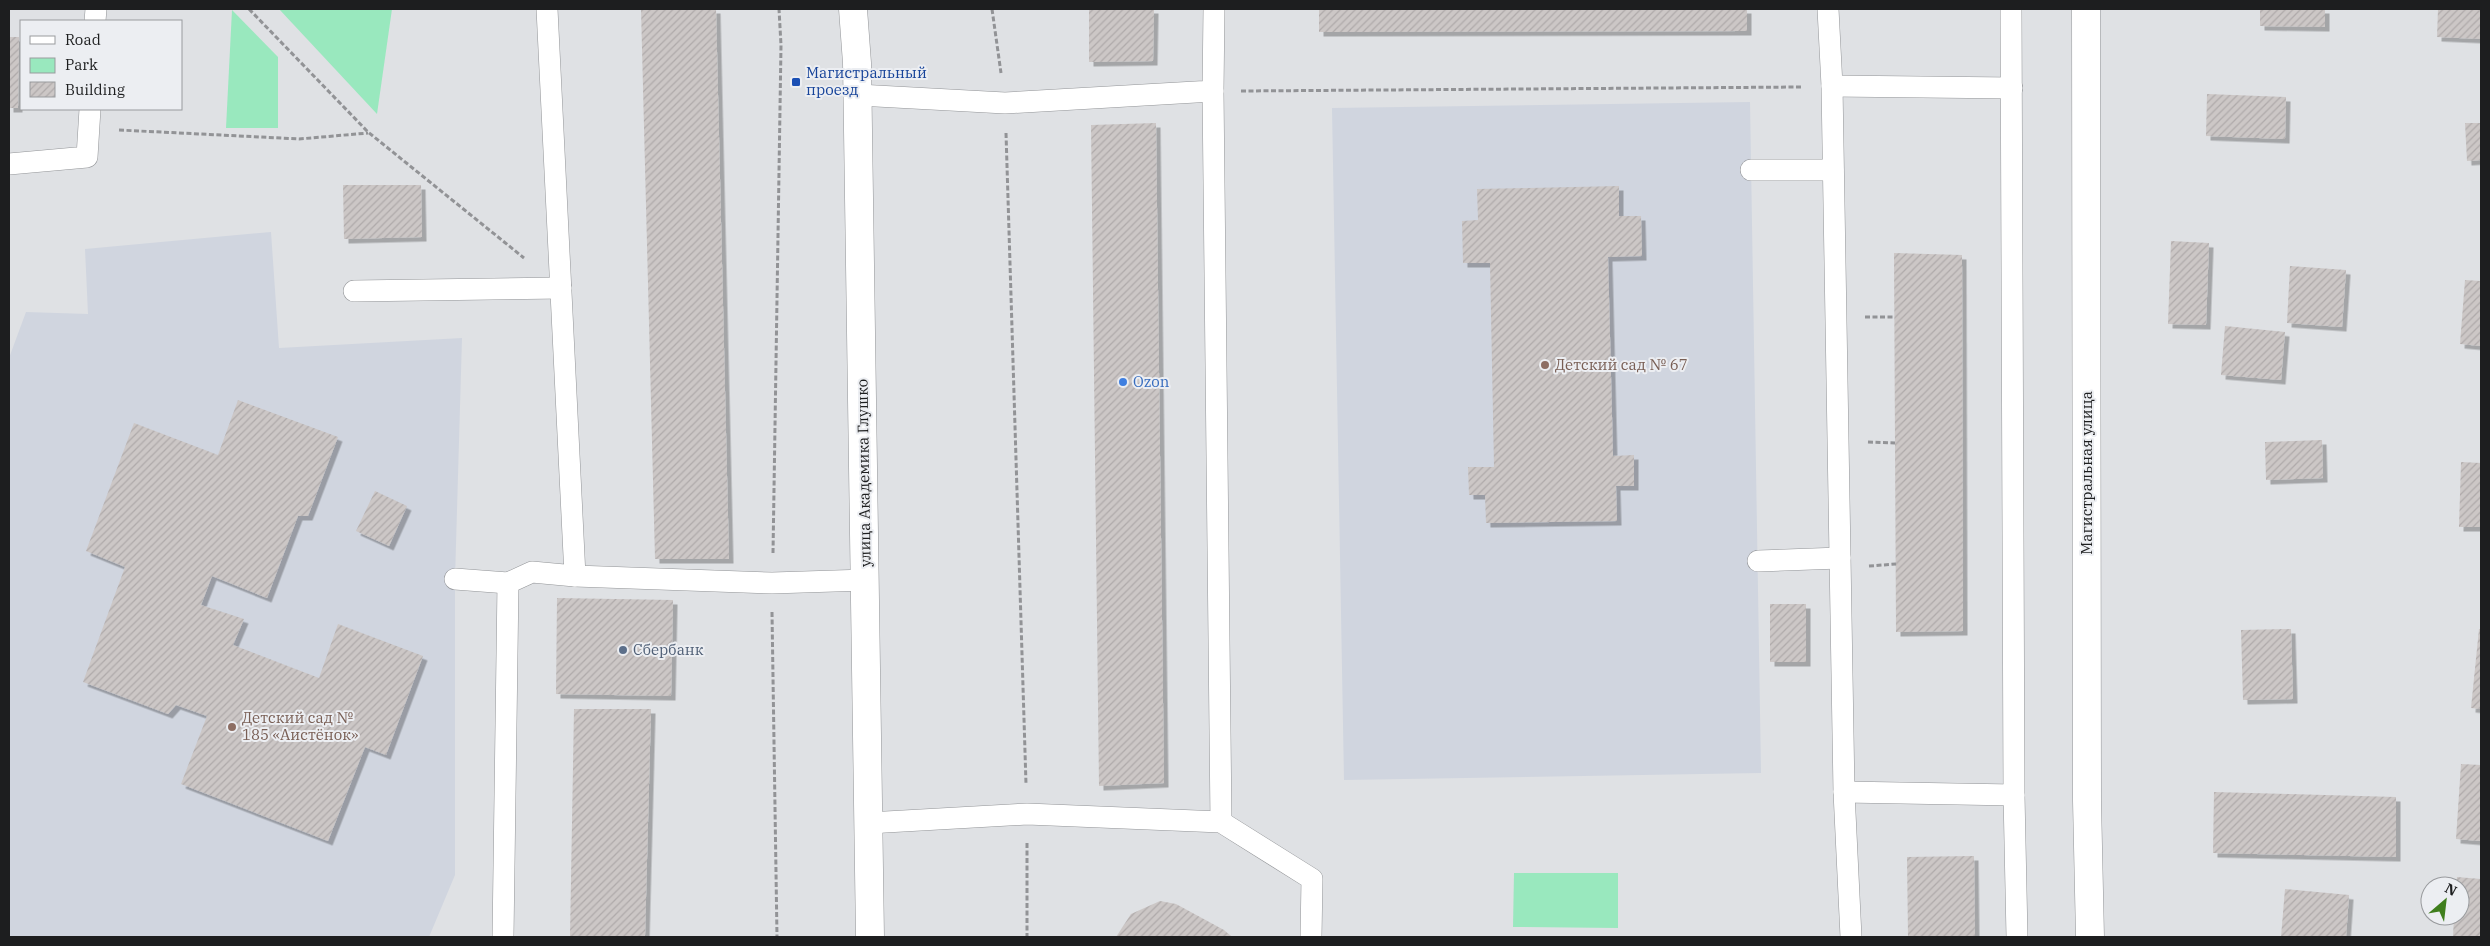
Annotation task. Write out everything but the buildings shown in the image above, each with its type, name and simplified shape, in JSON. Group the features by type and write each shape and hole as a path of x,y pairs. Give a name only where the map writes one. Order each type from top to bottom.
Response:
{"street":[{"name":"улица Академика Глушко","path":"853,9 858,96 870,937"},
{"name":"Магистральная улица","path":"2086,9 2087,801 2090,937"}],"lane":[{"path":"547,9 575,576"},
{"path":"1214,9 1213,91 1221,822"},
{"path":"1828,9 1832,86 1844,792 1851,937"},
{"path":"2011,9 2014,795 2017,937"},
{"path":"1832,86 2012,88"},
{"path":"858,96 1006,104 1213,91"},
{"path":"9,164 87,157 89,119"},
{"path":"1751,170 1833,170"},
{"path":"354,291 561,288"},
{"path":"1758,561 1840,558"},
{"path":"456,579 508,583 532,572 575,576 772,583 866,580"},
{"path":"503,937 508,583"},
{"path":"1844,792 2014,795"},
{"path":"868,823 1027,814 1221,822 1312,879 1312,937"}],"path":[{"path":"249,9 368,132 561,288"},
{"path":"776,937 772,583 782,45 779,9"},
{"path":"992,9 1006,104 1027,814 1027,937"},
{"path":"1213,91 1832,86"},
{"path":"89,119 299,139 368,132"}],"shaded area":[{"name":"Детский сад № 67","path":"1750,102 1761,773 1344,780 1332,108"},
{"name":"Детский сад № 185 «Аистёнок»","path":"271,232 279,348 462,338 455,579 455,875 429,937 9,937 9,358 26,312 88,314 85,249"}],"green space":[{"path":"279,9 392,9 377,114"},
{"path":"232,10 278,57 278,128 226,128"},
{"path":"1514,873 1618,873 1618,928 1513,927"}],"place":[{"name":"Магистральный проезд","path":"796,82"},
{"name":"Детский сад № 67","path":"1545,365"},
{"name":"Ozon","path":"1123,382"},
{"name":"Сбербанк","path":"623,650"},
{"name":"Детский сад № 185 «Аистёнок»","path":"232,727"}]}
